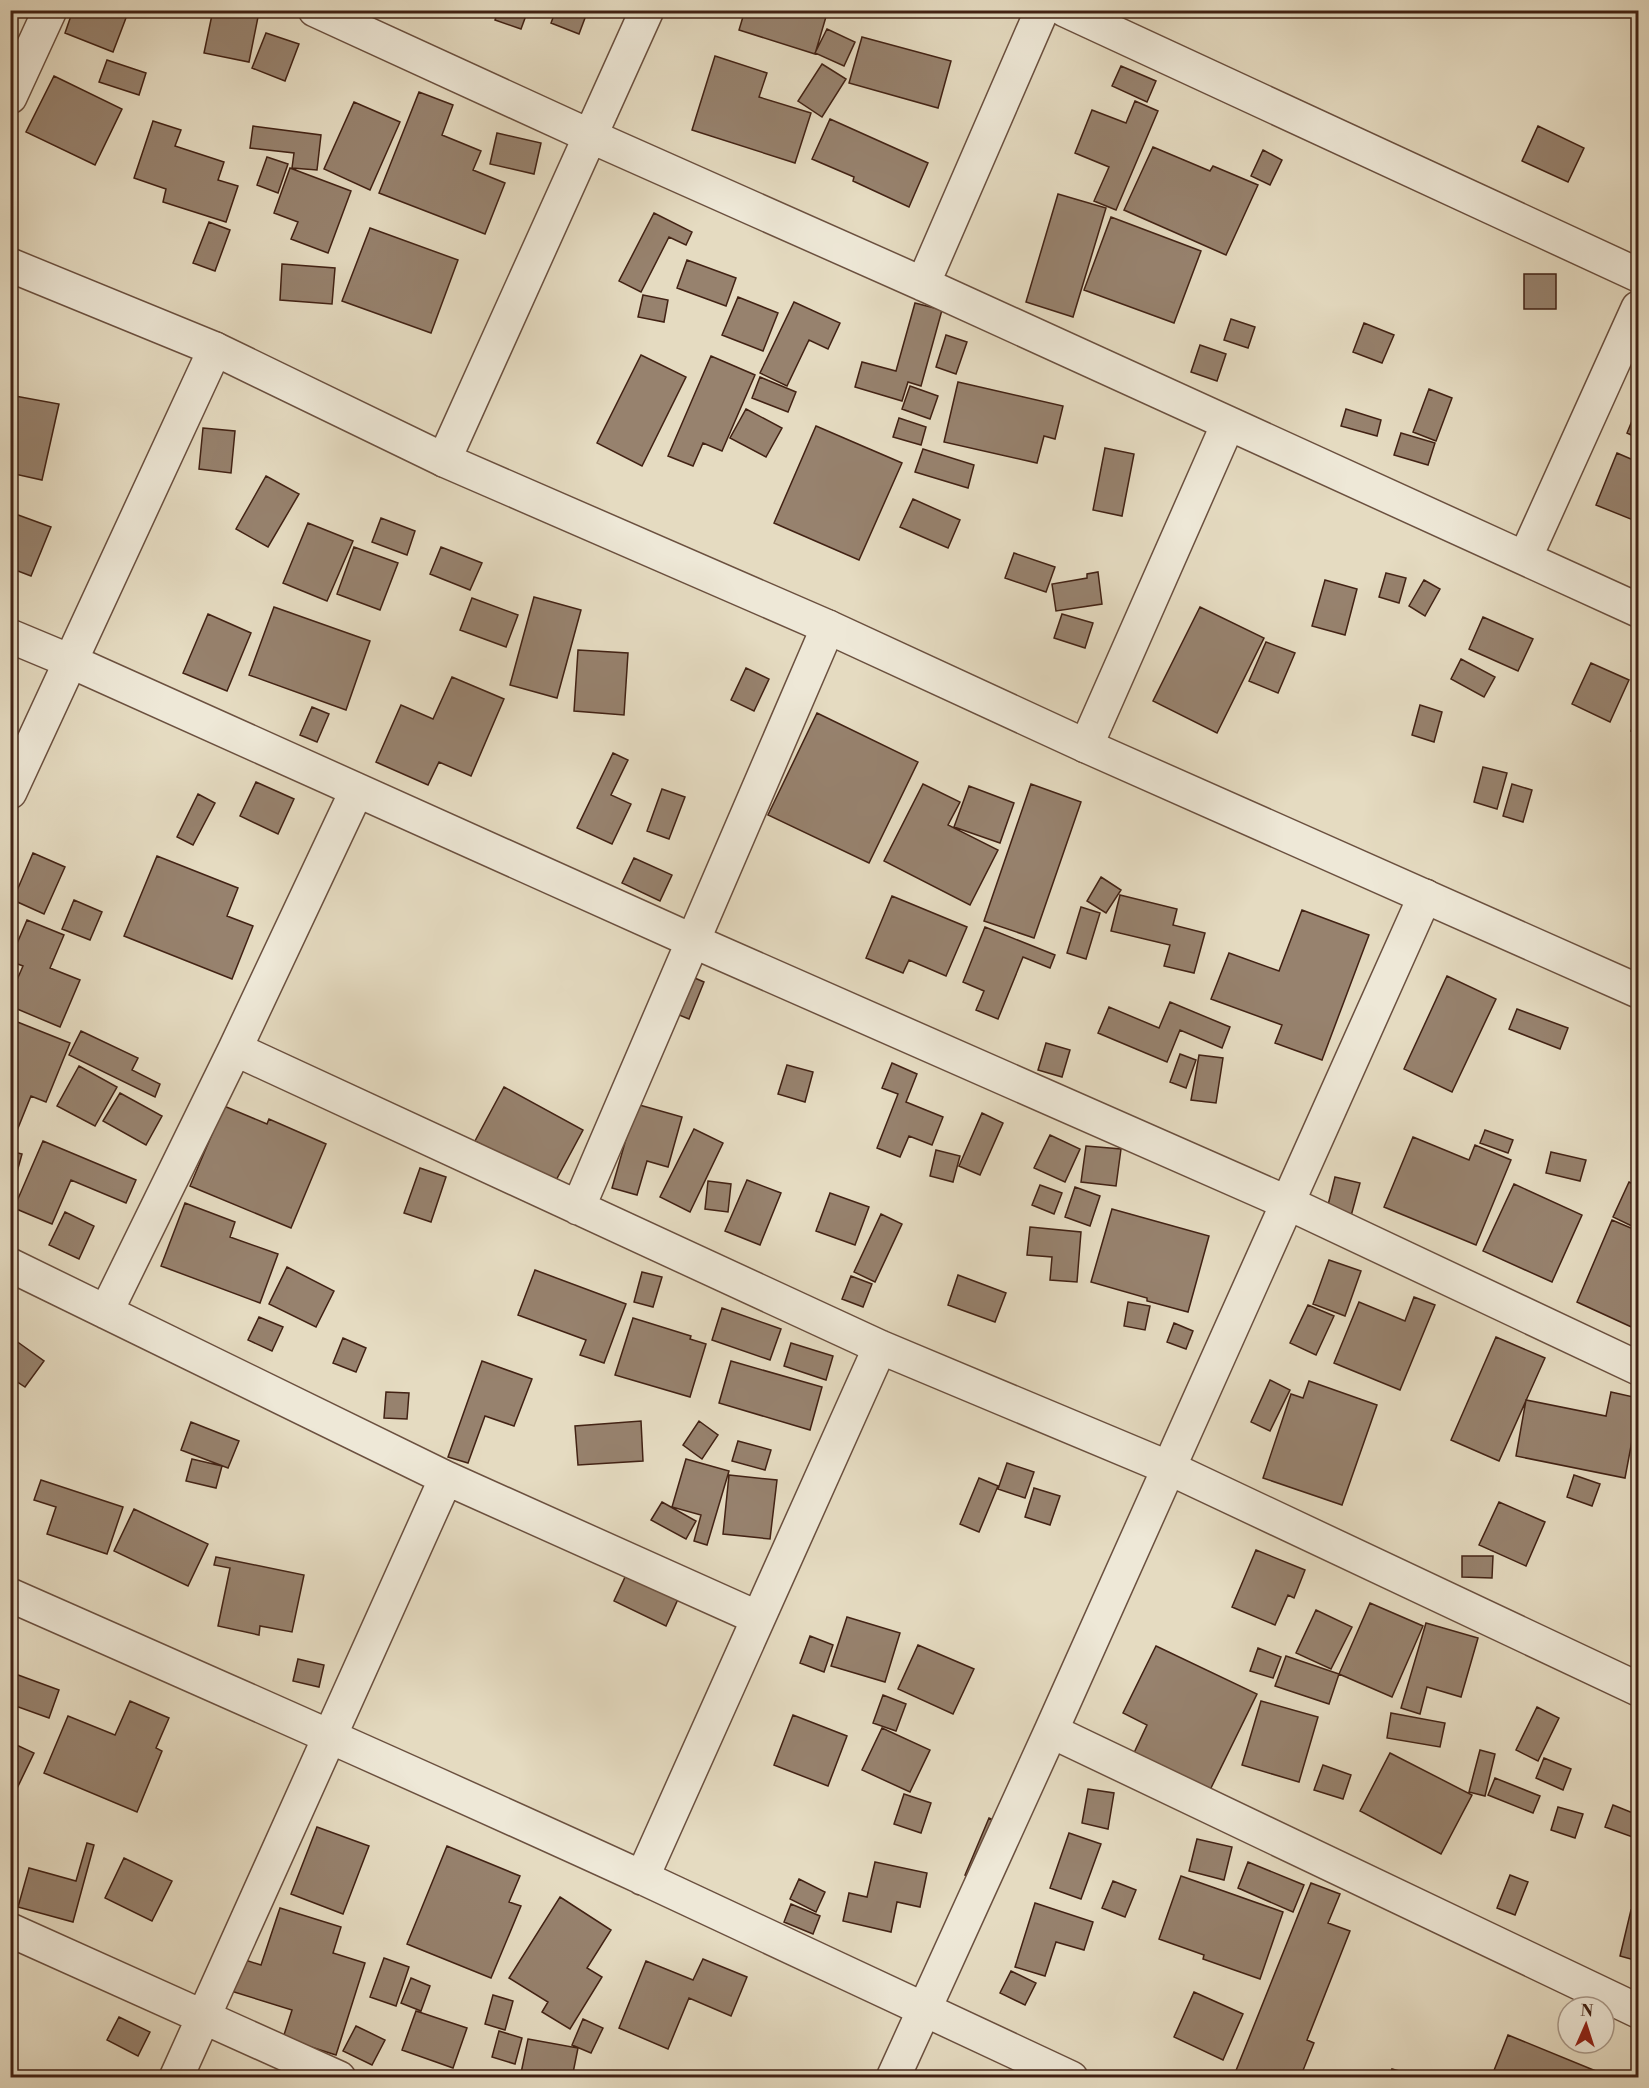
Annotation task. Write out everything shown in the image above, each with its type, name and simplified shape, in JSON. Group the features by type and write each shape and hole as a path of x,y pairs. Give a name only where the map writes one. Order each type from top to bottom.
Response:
{"street":[{"path":"10,97 50,10"},
{"path":"315,10 1638,610"},
{"path":"444,460 647,10"},
{"path":"923,284 1042,10"},
{"path":"1065,10 1638,275"},
{"path":"10,265 215,349 444,460 828,627 1086,746 1638,991"},
{"path":"1525,558 1638,308"},
{"path":"10,792 215,349"},
{"path":"1086,746 1228,423"},
{"path":"578,1208 828,627"},
{"path":"10,636 693,941 1288,1203 1638,1368"},
{"path":"106,1312 235,1049 357,790"},
{"path":"893,2078 1425,896"},
{"path":"235,1049 880,1347 1169,1468 1638,1689"},
{"path":"10,1265 446,1478 758,1618"},
{"path":"642,1878 880,1347"},
{"path":"176,2078 446,1478"},
{"path":"10,1595 331,1736 1071,2078"},
{"path":"1051,1731 1638,2011"},
{"path":"10,1930 339,2078"}],"building":[{"path":"73,10 129,10 113,52 65,33"},
{"path":"213,10 226,10 258,17 249,62 204,53"},
{"path":"498,10 528,10 521,29 495,20"},
{"path":"556,10 588,10 579,34 551,23"},
{"path":"745,10 828,10 815,54 739,30"},
{"path":"827,29 855,42 844,66 815,53"},
{"path":"266,33 299,44 285,81 252,68"},
{"path":"862,37 951,61 938,108 849,83"},
{"path":"715,56 767,73 759,97 811,113 795,163 692,130"},
{"path":"107,60 146,73 139,95 99,82"},
{"path":"822,64 846,79 822,117 798,101"},
{"path":"1121,66 1156,81 1147,102 1112,86"},
{"path":"54,76 122,109 95,165 26,132"},
{"path":"419,92 453,105 442,135 481,151 473,170 505,183 485,234 379,193"},
{"path":"1135,101 1158,111 1116,210 1094,201 1109,167 1075,153 1092,110 1126,123"},
{"path":"354,102 400,122 370,190 324,169"},
{"path":"830,119 928,163 909,207 853,181 854,177 812,159"},
{"path":"153,121 181,130 175,146 224,162 218,180 238,186 226,222 163,202 166,189 134,178"},
{"path":"253,126 321,135 317,170 292,168 294,153 250,148"},
{"path":"1538,126 1584,148 1568,182 1522,161"},
{"path":"497,133 541,143 534,174 490,164"},
{"path":"1153,147 1210,171 1213,166 1258,185 1226,255 1124,210"},
{"path":"1263,150 1282,160 1270,185 1251,176"},
{"path":"267,157 288,164 278,193 257,185"},
{"path":"290,168 351,191 328,253 291,239 298,222 274,213"},
{"path":"1058,194 1106,208 1073,317 1026,302"},
{"path":"654,213 692,232 686,245 669,237 641,292 619,281"},
{"path":"1111,217 1201,251 1174,323 1084,290"},
{"path":"209,222 230,230 215,271 193,263"},
{"path":"370,228 458,260 431,333 342,301"},
{"path":"687,260 736,278 726,306 677,288"},
{"path":"282,264 335,268 332,304 280,300"},
{"path":"1524,274 1556,274 1556,309 1524,309"},
{"path":"643,295 668,300 664,322 638,317"},
{"path":"738,297 778,313 763,351 722,335"},
{"path":"794,302 840,323 828,349 809,340 787,386 760,373"},
{"path":"915,303 942,310 921,386 908,382 902,401 855,387 862,362 896,371"},
{"path":"1231,319 1255,327 1248,348 1224,340"},
{"path":"1364,323 1394,335 1382,363 1353,352"},
{"path":"946,335 967,342 956,374 936,367"},
{"path":"1200,345 1226,354 1217,381 1191,372"},
{"path":"641,355 686,377 642,466 597,443"},
{"path":"711,356 755,375 722,451 703,443 693,466 668,456"},
{"path":"760,377 796,392 788,412 752,398"},
{"path":"958,382 1063,406 1055,439 1044,436 1037,463 944,442"},
{"path":"910,386 938,396 930,419 902,409"},
{"path":"1429,389 1452,398 1436,441 1413,432"},
{"path":"15,396 59,404 42,480 10,473 10,418"},
{"path":"1638,406 1638,438 1627,433"},
{"path":"746,409 782,428 766,457 730,438"},
{"path":"1346,409 1381,420 1377,436 1341,426"},
{"path":"899,418 926,427 921,445 893,437"},
{"path":"816,426 902,463 859,560 774,523"},
{"path":"203,428 235,431 231,473 199,469"},
{"path":"1401,433 1435,443 1428,465 1394,455"},
{"path":"1105,448 1134,454 1122,516 1093,510"},
{"path":"923,449 974,465 968,488 915,472"},
{"path":"1617,453 1638,462 1638,522 1596,505"},
{"path":"266,476 299,494 268,547 236,529"},
{"path":"913,499 960,520 948,548 900,527"},
{"path":"10,512 51,527 31,576 10,568"},
{"path":"381,518 415,531 407,555 372,542"},
{"path":"308,523 353,541 327,601 283,583"},
{"path":"354,547 398,563 380,610 337,594"},
{"path":"441,547 482,563 470,590 430,574"},
{"path":"1014,553 1055,567 1046,592 1005,578"},
{"path":"1098,572 1102,604 1056,611 1052,584 1087,578 1087,574"},
{"path":"1386,573 1406,578 1399,603 1379,597"},
{"path":"1325,580 1357,589 1345,635 1312,626"},
{"path":"1424,580 1440,589 1425,616 1409,606"},
{"path":"534,597 581,610 557,698 510,685"},
{"path":"472,598 518,615 506,647 460,630"},
{"path":"274,607 370,641 346,710 249,675"},
{"path":"1200,607 1264,638 1217,733 1153,701"},
{"path":"208,614 251,633 227,691 183,673"},
{"path":"1062,614 1093,623 1085,648 1054,638"},
{"path":"1483,617 1533,639 1518,671 1469,649"},
{"path":"1266,642 1295,653 1278,693 1249,681"},
{"path":"578,650 628,653 624,715 574,711"},
{"path":"1461,659 1495,677 1484,697 1451,679"},
{"path":"1591,663 1629,680 1610,722 1572,704"},
{"path":"746,668 769,679 754,711 731,700"},
{"path":"452,677 504,699 471,776 439,762 428,785 376,762 401,705 433,719"},
{"path":"1420,705 1442,712 1434,742 1412,735"},
{"path":"312,707 329,714 317,742 300,735"},
{"path":"817,713 918,762 869,863 768,815"},
{"path":"1638,713 1638,734 1631,731"},
{"path":"613,753 628,760 611,795 631,804 612,844 577,828"},
{"path":"1483,767 1507,773 1497,809 1474,802"},
{"path":"256,782 294,799 278,834 240,816"},
{"path":"923,784 960,802 948,825 998,850 970,905 884,861"},
{"path":"1031,784 1081,802 1034,938 984,921"},
{"path":"1512,784 1532,790 1523,822 1503,816"},
{"path":"969,786 1014,803 1000,843 954,827"},
{"path":"662,789 685,797 669,839 647,831"},
{"path":"198,794 215,803 193,845 177,837"},
{"path":"33,853 65,867 44,914 13,900"},
{"path":"157,856 238,888 227,916 253,926 232,979 124,936"},
{"path":"634,858 672,875 660,901 622,883"},
{"path":"1101,877 1121,890 1106,913 1087,901"},
{"path":"1120,895 1177,909 1173,925 1205,933 1194,973 1164,966 1170,945 1111,931"},
{"path":"892,896 967,927 946,976 909,960 903,973 866,958"},
{"path":"74,900 102,912 90,940 62,929"},
{"path":"1081,907 1100,913 1086,959 1067,953"},
{"path":"1302,910 1369,935 1322,1060 1275,1043 1282,1025 1211,999 1229,953 1279,971"},
{"path":"27,920 64,935 50,968 80,980 60,1027 10,1006 10,996 23,966 10,960"},
{"path":"985,927 1055,955 1050,968 1023,957 998,1019 976,1010 984,991 963,982"},
{"path":"683,973 704,982 689,1019 667,1010"},
{"path":"1447,976 1496,999 1452,1092 1404,1069"},
{"path":"1170,1002 1230,1027 1222,1048 1180,1030 1167,1062 1098,1033 1109,1007 1159,1028"},
{"path":"1517,1009 1568,1028 1560,1049 1509,1029"},
{"path":"10,1019 70,1043 46,1102 31,1096 16,1133 10,1131"},
{"path":"81,1031 138,1058 132,1070 160,1084 155,1097 69,1055"},
{"path":"1046,1043 1070,1050 1062,1077 1038,1070"},
{"path":"1180,1054 1196,1060 1186,1088 1170,1082"},
{"path":"1199,1055 1223,1058 1216,1103 1191,1100"},
{"path":"892,1063 917,1074 906,1102 943,1117 932,1145 909,1136 900,1157 877,1148 898,1094 882,1088"},
{"path":"787,1065 813,1072 805,1102 778,1094"},
{"path":"79,1066 117,1087 95,1126 57,1106"},
{"path":"504,1087 583,1130 554,1184 475,1141"},
{"path":"120,1093 162,1116 146,1145 103,1121"},
{"path":"636,1104 682,1117 668,1167 647,1161 637,1195 612,1188"},
{"path":"224,1106 267,1124 269,1119 326,1144 291,1228 190,1186"},
{"path":"982,1113 1003,1123 980,1175 959,1166"},
{"path":"694,1129 723,1143 690,1212 660,1197"},
{"path":"1485,1130 1513,1140 1508,1153 1480,1143"},
{"path":"1050,1135 1080,1149 1065,1182 1034,1168"},
{"path":"1413,1137 1469,1160 1475,1145 1511,1160 1476,1245 1384,1207"},
{"path":"43,1141 136,1180 126,1203 71,1180 52,1224 14,1208"},
{"path":"1086,1146 1121,1149 1116,1186 1081,1182"},
{"path":"936,1150 960,1156 953,1182 930,1176"},
{"path":"10,1151 22,1154 10,1197"},
{"path":"1551,1152 1586,1160 1580,1181 1546,1173"},
{"path":"420,1168 446,1177 431,1222 404,1213"},
{"path":"1335,1177 1360,1183 1351,1216 1327,1209"},
{"path":"747,1180 781,1193 760,1245 725,1231"},
{"path":"708,1181 731,1184 728,1212 705,1209"},
{"path":"1629,1182 1638,1187 1638,1229 1613,1217"},
{"path":"1514,1184 1582,1215 1552,1282 1483,1251"},
{"path":"1040,1185 1062,1193 1054,1214 1032,1205"},
{"path":"1075,1187 1100,1196 1090,1226 1065,1217"},
{"path":"830,1193 869,1207 855,1245 816,1231"},
{"path":"185,1203 235,1222 230,1237 278,1254 260,1303 161,1266"},
{"path":"1112,1209 1209,1236 1188,1312 1091,1282"},
{"path":"65,1212 94,1226 79,1259 49,1245"},
{"path":"881,1214 902,1224 875,1282 854,1272"},
{"path":"1612,1220 1638,1231 1638,1330 1577,1302"},
{"path":"1030,1227 1081,1232 1077,1282 1050,1280 1052,1257 1027,1255"},
{"path":"1329,1260 1361,1271 1345,1316 1313,1304"},
{"path":"287,1267 334,1291 316,1327 269,1304"},
{"path":"535,1270 626,1304 604,1363 580,1355 586,1340 518,1315"},
{"path":"642,1272 662,1277 653,1307 634,1302"},
{"path":"958,1275 1006,1293 995,1322 948,1305"},
{"path":"851,1276 872,1284 863,1307 842,1299"},
{"path":"1414,1297 1435,1305 1400,1390 1334,1363 1359,1302 1405,1321"},
{"path":"1128,1302 1150,1306 1145,1330 1124,1326"},
{"path":"1308,1305 1334,1316 1316,1355 1290,1343"},
{"path":"722,1308 781,1329 770,1360 712,1340"},
{"path":"259,1317 283,1327 272,1351 248,1340"},
{"path":"633,1318 691,1336 690,1339 706,1344 690,1397 615,1375"},
{"path":"1174,1323 1193,1331 1186,1349 1167,1342"},
{"path":"1496,1337 1545,1358 1499,1461 1451,1440"},
{"path":"12,1338 44,1361 25,1387 10,1377 10,1341"},
{"path":"343,1338 366,1348 356,1372 333,1363"},
{"path":"791,1343 833,1356 826,1380 784,1366"},
{"path":"482,1361 532,1379 514,1426 485,1416 468,1463 448,1457"},
{"path":"731,1361 822,1387 810,1430 719,1403"},
{"path":"1270,1380 1290,1390 1270,1431 1251,1422"},
{"path":"1309,1381 1377,1405 1342,1505 1263,1478 1291,1394 1303,1398"},
{"path":"386,1392 409,1393 407,1419 384,1418"},
{"path":"1611,1392 1638,1398 1625,1478 1516,1456 1526,1400 1606,1416"},
{"path":"641,1421 643,1461 578,1465 575,1426"},
{"path":"699,1421 718,1435 702,1459 683,1445"},
{"path":"191,1422 239,1441 228,1468 181,1450"},
{"path":"738,1441 771,1450 765,1470 732,1461"},
{"path":"192,1459 222,1466 216,1488 186,1481"},
{"path":"686,1459 729,1471 707,1545 694,1541 701,1515 672,1507"},
{"path":"1007,1463 1034,1472 1025,1498 998,1489"},
{"path":"729,1475 777,1480 770,1539 723,1534"},
{"path":"1574,1475 1600,1484 1592,1506 1567,1497"},
{"path":"979,1478 998,1486 979,1532 960,1524"},
{"path":"41,1480 123,1507 107,1554 47,1534 56,1507 34,1500"},
{"path":"1034,1488 1060,1496 1050,1525 1025,1517"},
{"path":"662,1502 696,1521 686,1539 651,1520"},
{"path":"1499,1502 1545,1522 1526,1566 1479,1545"},
{"path":"134,1509 208,1544 188,1586 114,1551"},
{"path":"1256,1550 1305,1570 1294,1598 1288,1595 1275,1625 1232,1607"},
{"path":"1462,1556 1493,1556 1492,1578 1462,1577"},
{"path":"216,1557 304,1575 292,1632 260,1626 259,1635 218,1626 230,1568 214,1565"},
{"path":"626,1575 678,1599 666,1626 614,1601"},
{"path":"1370,1603 1423,1626 1392,1697 1339,1674"},
{"path":"1316,1610 1352,1627 1331,1669 1296,1653"},
{"path":"847,1617 900,1633 885,1682 831,1666"},
{"path":"1426,1623 1478,1638 1461,1697 1427,1687 1420,1714 1401,1708"},
{"path":"810,1636 833,1645 824,1672 800,1663"},
{"path":"918,1645 974,1669 953,1714 898,1689"},
{"path":"1156,1646 1257,1694 1210,1790 1134,1753 1147,1725 1123,1713"},
{"path":"1258,1648 1281,1657 1273,1678 1250,1671"},
{"path":"1286,1656 1339,1674 1329,1704 1275,1686"},
{"path":"298,1659 324,1665 319,1687 293,1681"},
{"path":"10,1672 59,1690 49,1718 10,1704"},
{"path":"883,1695 906,1704 896,1731 873,1723"},
{"path":"130,1701 169,1718 156,1748 162,1751 137,1812 44,1773 68,1716 115,1735"},
{"path":"1261,1701 1318,1717 1299,1782 1242,1765"},
{"path":"1537,1707 1559,1718 1538,1761 1516,1750"},
{"path":"1391,1713 1445,1723 1440,1747 1387,1738"},
{"path":"793,1715 847,1736 828,1786 774,1765"},
{"path":"882,1728 930,1750 910,1792 862,1770"},
{"path":"10,1742 34,1753 10,1803"},
{"path":"1480,1750 1495,1754 1485,1796 1469,1792"},
{"path":"1390,1753 1472,1795 1441,1854 1360,1811"},
{"path":"1544,1758 1571,1769 1563,1790 1536,1778"},
{"path":"1323,1765 1351,1775 1343,1799 1314,1790"},
{"path":"1495,1778 1540,1796 1533,1813 1488,1795"},
{"path":"1088,1789 1114,1793 1108,1829 1082,1823"},
{"path":"904,1794 931,1803 921,1833 894,1824"},
{"path":"1613,1805 1638,1815 1638,1839 1605,1827"},
{"path":"1558,1807 1583,1814 1575,1838 1551,1830"},
{"path":"989,1818 1002,1824 977,1880 965,1875"},
{"path":"317,1827 369,1846 343,1914 291,1894"},
{"path":"1069,1833 1101,1844 1081,1899 1050,1888"},
{"path":"1197,1839 1232,1847 1224,1880 1189,1871"},
{"path":"87,1843 94,1845 73,1922 18,1907 29,1868 76,1881"},
{"path":"447,1846 520,1876 509,1902 521,1906 491,1978 407,1944"},
{"path":"124,1858 172,1881 152,1921 105,1898"},
{"path":"875,1862 927,1873 920,1907 897,1902 891,1932 843,1921 849,1893 867,1897"},
{"path":"1248,1862 1304,1885 1293,1912 1238,1888"},
{"path":"1510,1875 1528,1882 1515,1915 1497,1908"},
{"path":"1181,1876 1283,1912 1260,1979 1203,1959 1204,1955 1159,1939"},
{"path":"799,1879 825,1892 816,1912 790,1899"},
{"path":"1113,1881 1136,1890 1125,1917 1102,1908"},
{"path":"1311,1883 1340,1894 1328,1923 1350,1931 1307,2040 1314,2043 1300,2078 1233,2078"},
{"path":"560,1897 611,1930 587,1968 602,1977 570,2029 542,2012 548,2002 509,1978"},
{"path":"1035,1903 1093,1922 1084,1950 1056,1942 1045,1976 1015,1967"},
{"path":"791,1904 820,1916 813,1934 784,1922"},
{"path":"280,1908 341,1927 333,1953 365,1963 336,2055 283,2038 292,2010 231,1991 242,1959 261,1965"},
{"path":"1631,1910 1638,1912 1638,1961 1620,1956"},
{"path":"384,1958 409,1967 396,2006 370,1997"},
{"path":"703,1959 747,1977 731,2016 689,1998 668,2049 619,2028 646,1961 693,1980"},
{"path":"1011,1971 1036,1983 1025,2005 1000,1993"},
{"path":"411,1978 430,1986 421,2011 401,2003"},
{"path":"10,1988 15,1989 10,2012"},
{"path":"1194,1992 1243,2014 1223,2060 1174,2037"},
{"path":"493,1995 513,2001 505,2030 485,2024"},
{"path":"416,2011 467,2028 453,2068 402,2050"},
{"path":"119,2017 150,2032 138,2056 107,2040"},
{"path":"583,2019 603,2028 591,2053 572,2045"},
{"path":"356,2026 385,2040 372,2065 343,2051"},
{"path":"499,2031 522,2038 515,2064 492,2057"},
{"path":"1508,2035 1608,2076 1607,2078 1491,2078"},
{"path":"528,2039 578,2048 572,2078 520,2078"},
{"path":"1392,2069 1418,2076 1418,2078 1389,2078"}]}
